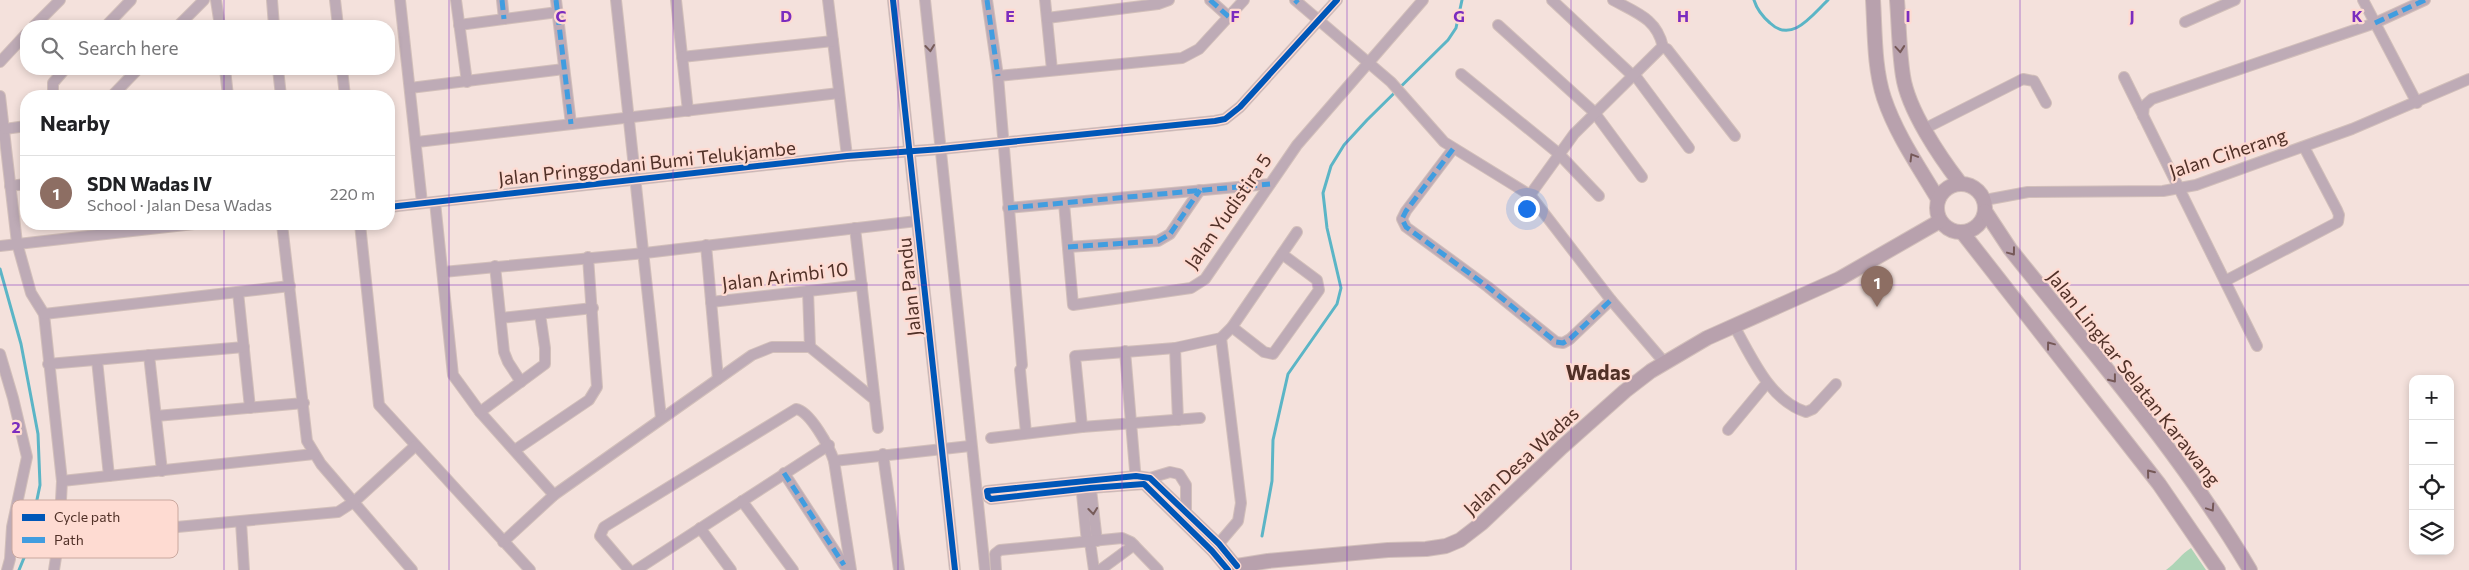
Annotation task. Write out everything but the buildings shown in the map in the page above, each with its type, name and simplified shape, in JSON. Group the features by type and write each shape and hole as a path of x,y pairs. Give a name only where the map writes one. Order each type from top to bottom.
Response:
{"main road":[{"path":"1873,0 1878,71 1883,97 1906,145 1938,199"},
{"path":"1896,0 1903,78 1924,129 1941,159 1960,183"},
{"path":"1960,183 1970,185 1979,191 1985,206 1978,226 1962,232 1950,230 1940,221 1937,214 1938,199 1943,191 1950,186 1960,183"},
{"name":"Jalan Lingkar Selatan Karawang","path":"1985,206 2010,249 2181,467 2224,527 2250,570"},
{"name":"Jalan Desa Wadas","path":"1231,569 1268,561 1295,565 1388,550 1426,549 1446,546 1460,540 1482,524 1562,446 1625,391 1664,362 1699,342 1839,279 1940,221"},
{"path":"1962,232 2159,484 2218,570"}],"street":[{"path":"40,20 60,0"},
{"path":"112,20 131,0"},
{"path":"184,20 204,0"},
{"path":"216,0 219,20"},
{"path":"272,0 274,20"},
{"path":"335,0 337,20"},
{"path":"400,0 417,142 422,203"},
{"path":"456,0 467,82"},
{"path":"502,0 504,19"},
{"path":"556,0 570,124"},
{"path":"616,0 645,252 661,418"},
{"path":"687,0 676,1 688,111"},
{"path":"828,0 847,156"},
{"name":"Jalan Pandu","path":"893,0 954,570"},
{"path":"925,0 970,446 985,570"},
{"path":"987,0 998,76 1004,142 1026,433"},
{"path":"1045,0 1052,70"},
{"path":"1121,0 1130,8"},
{"path":"1047,18 1158,4 1169,0"},
{"path":"1210,0 1229,18"},
{"path":"998,76 1182,58 1199,49 1244,0"},
{"path":"1295,0 1391,82 1429,127 1453,149 1530,196 1611,300 1664,362"},
{"name":"Jalan Pringgodani Bumi Telukjambe","path":"395,206 847,156 941,149 1225,119 1240,107 1337,0"},
{"name":"Jalan Yudistira 5","path":"1068,247 1073,305 1184,289 1199,284 1205,279 1283,163 1311,127 1423,0"},
{"path":"1552,0 1633,74 1689,148"},
{"path":"1613,0 1652,21 1660,33 1663,47 1735,136"},
{"path":"2186,22 2235,0"},
{"path":"2363,0 2417,103"},
{"path":"2143,116 2144,106 2152,99 2375,23 2425,0"},
{"path":"459,25 558,12"},
{"path":"1498,25 1594,112 1642,177"},
{"path":"0,62 20,40"},
{"path":"682,57 833,41"},
{"path":"1530,196 1558,153 1594,112 1663,47"},
{"path":"410,88 564,69"},
{"path":"1461,74 1558,153 1599,196"},
{"path":"53,90 53,83 60,75"},
{"path":"118,90 132,75"},
{"path":"226,75 227,90"},
{"path":"279,75 280,90"},
{"path":"343,75 344,90"},
{"path":"2124,77 2257,346"},
{"path":"1924,129 2023,79 2034,81 2046,102"},
{"name":"Jalan Ciherang","path":"1985,206 2028,192 2123,192 2178,189 2196,185 2304,147 2417,103 2469,80"},
{"path":"417,142 839,93"},
{"path":"0,96 17,243 31,294 44,314 62,481 61,500"},
{"path":"5,129 20,127"},
{"path":"2225,281 2338,222 2339,215 2337,210 2304,147"},
{"path":"1453,149 1406,211 1402,219 1406,227 1488,287 1556,342 1563,343 1570,339 1611,300"},
{"path":"1008,208 1270,184"},
{"path":"10,186 20,185"},
{"path":"1064,203 1068,247 1158,241 1170,234 1200,190"},
{"path":"434,202 453,375 480,412 554,495"},
{"path":"443,272 706,246 917,221"},
{"path":"856,228 878,428"},
{"path":"2,245 138,230"},
{"path":"283,230 307,441 314,454 412,570"},
{"path":"361,230 379,406 530,570"},
{"path":"1082,428 1075,356 1175,348 1221,338 1232,327 1297,232"},
{"path":"706,246 718,379"},
{"path":"1232,327 1264,352 1273,354 1314,298 1319,290 1317,280 1282,254"},
{"path":"515,450 589,400 595,393 598,376 588,257"},
{"path":"495,266 506,358 521,382"},
{"name":"Jalan Arimbi 10","path":"711,302 862,285"},
{"path":"44,314 290,286"},
{"path":"808,291 810,347"},
{"path":"238,292 250,408"},
{"path":"501,318 593,308"},
{"path":"480,412 545,364 545,348 540,314"},
{"path":"1734,326 1767,382 1779,395 1806,412 1813,408 1836,384"},
{"path":"1215,547 1238,521 1241,503 1221,338"},
{"path":"48,364 244,347"},
{"path":"503,542 554,495 661,418 766,349 810,347 874,399"},
{"path":"1175,348 1178,420"},
{"path":"1125,351 1132,424 1142,481 1175,514 1215,547"},
{"path":"0,354 13,398 26,457 18,500"},
{"path":"149,355 162,471"},
{"path":"97,360 109,476"},
{"path":"1728,430 1767,382"},
{"path":"156,416 304,403"},
{"path":"629,570 600,536 604,527 794,410 804,413 829,445 834,461 846,566"},
{"path":"991,438 1026,433 1200,418"},
{"path":"636,570 829,445"},
{"path":"178,528 338,512 355,501 415,446"},
{"path":"834,461 883,454 970,446"},
{"path":"62,481 314,454"},
{"path":"883,454 899,570"},
{"path":"1000,494 1142,481 1170,472 1180,474 1186,484 1186,511"},
{"path":"784,473 846,566"},
{"path":"1142,481 1186,511 1231,569"},
{"path":"1086,485 1094,570"},
{"path":"742,501 793,570"},
{"path":"1175,514 1186,511"},
{"path":"241,522 244,570"},
{"path":"7,570 10,560 12,528"},
{"path":"700,528 731,570"},
{"path":"996,570 995,554 1000,550 1122,538 1134,544 1158,570"},
{"path":"1100,570 1134,544"}],"green space":[{"path":"2191,548 2206,570 2166,570 2184,553"}],"waterway":[{"path":"1262,536 1272,481 1273,440 1288,374 1337,304 1341,288 1327,228 1323,193 1331,166 1344,145 1367,120 1448,40 1456,28 1462,0"},
{"path":"1754,0 1758,10 1767,20 1778,29 1786,30 1794,29 1801,25 1828,0"},
{"path":"0,269 21,344 38,434 40,485 37,500"},
{"path":"19,570 24,558"}],"marked path":[{"path":"502,0 504,19"},
{"path":"556,0 571,124"},
{"path":"987,0 998,76"},
{"path":"1210,0 1229,17"},
{"path":"1295,0 1298,3"},
{"path":"2375,23 2425,0"},
{"path":"1453,149 1406,211 1402,219 1406,227 1488,287 1556,342 1563,343 1570,339 1611,300"},
{"path":"1008,208 1270,184"},
{"path":"1068,247 1158,241 1170,234 1200,190"},
{"path":"784,473 844,565"}],"cycle path":[{"path":"893,0 955,570"},
{"path":"395,206 847,156 941,149 1225,119 1240,107 1337,0"},
{"path":"1228,570 1212,551 1144,484 991,499 988,497 987,491 1136,476 1150,478 1219,544 1237,566"}],"place":[{"name":"SDN Wadas IV","path":"1877,307"}],"district":[{"name":"Wadas","path":"1598,373"}]}
